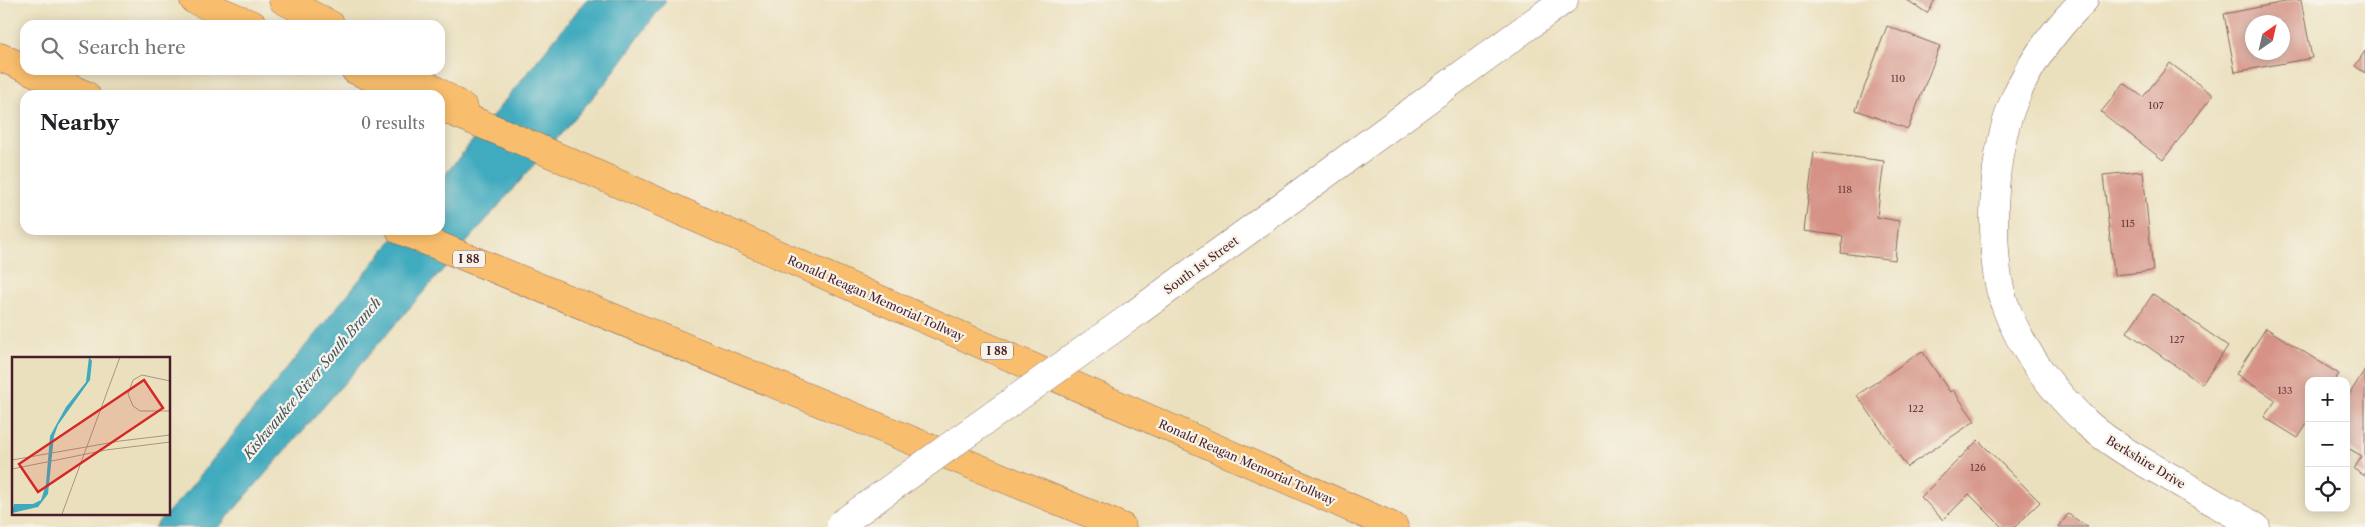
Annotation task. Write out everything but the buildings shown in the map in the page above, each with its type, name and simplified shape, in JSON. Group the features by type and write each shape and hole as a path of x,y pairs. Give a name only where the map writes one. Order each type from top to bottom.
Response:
{"highway":[{"path":"194,0 241,20"},
{"path":"283,0 321,20"},
{"path":"0,58 20,66"},
{"path":"40,75 75,90"},
{"path":"379,75 412,82 426,90"},
{"path":"445,100 506,134"},
{"name":"Ronald Reagan Memorial Tollway","path":"445,109 600,175 1394,527"},
{"name":"I 88","path":"412,235 1122,527"}],"street":[{"name":"South 1st Street","path":"838,525 1134,315 1564,0"},
{"name":"Berkshire Drive","path":"2084,0 2063,21 2037,56 2004,123 1998,152 1994,197 1994,244 2005,305 2019,336 2047,378 2068,404 2090,426 2118,447 2256,527"}],"water":[{"name":"Kishwaukee River South Branch","path":"586,0 666,0 607,81 219,527 154,527 166,514 170,514 170,510 396,235 445,235 445,175"}]}
